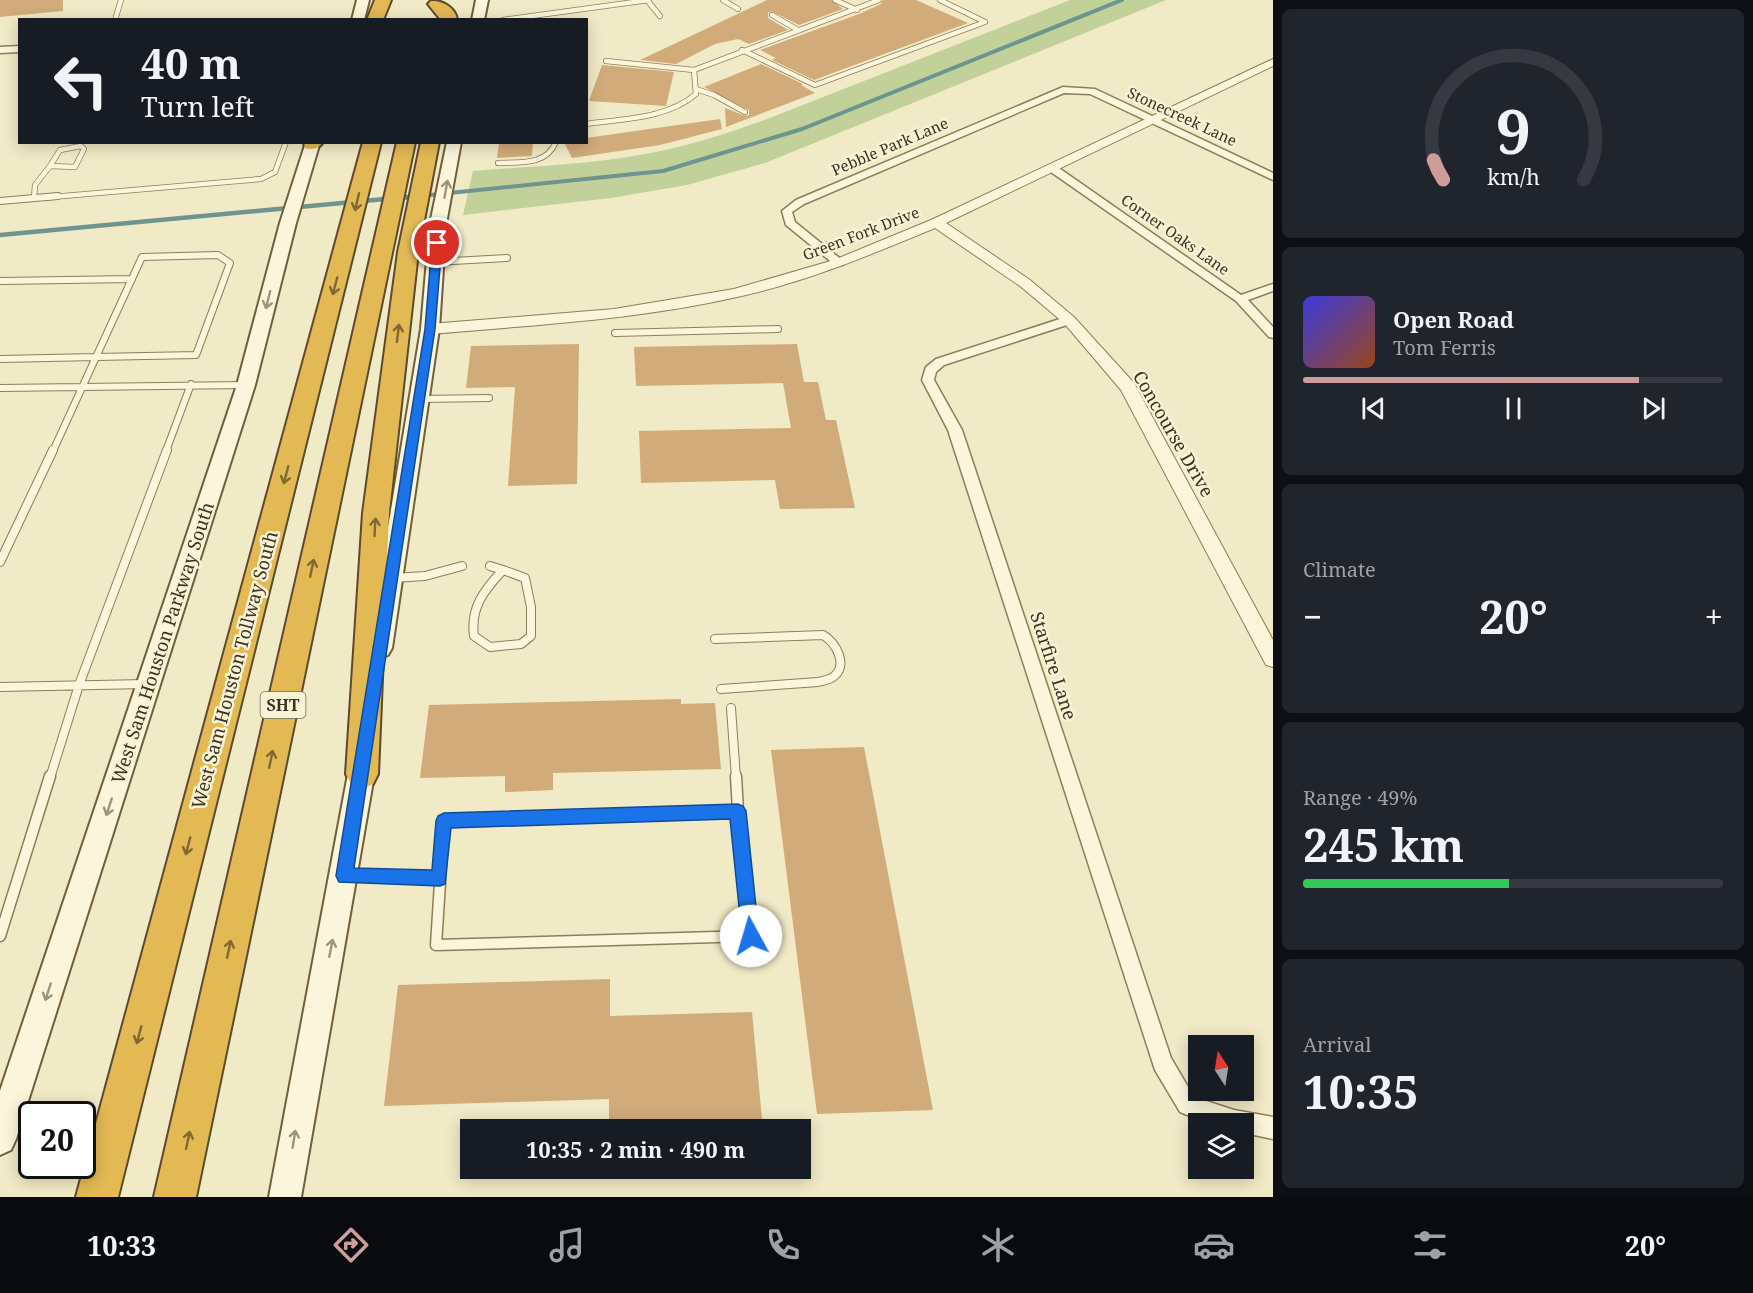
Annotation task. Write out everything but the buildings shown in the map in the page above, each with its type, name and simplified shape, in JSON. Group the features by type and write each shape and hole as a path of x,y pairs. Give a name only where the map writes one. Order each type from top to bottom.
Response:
{"highway":[{"path":"376,18 383,0"},
{"path":"435,8 449,15 449,18"},
{"name":"West Sam Houston Tollway South","path":"96,1197 372,144"},
{"name":"SHT","path":"175,1197 402,217 398,181 406,144"},
{"path":"362,774 376,513 402,217 425,168 430,144"}],"main road":[{"path":"358,18 363,0"},
{"path":"478,18 482,0"},
{"name":"West Sam Houston Parkway South","path":"0,1139 246,386 288,223 313,144"},
{"path":"285,1197 362,774 430,329 441,213 454,144"}],"street":[{"path":"0,50 18,49"},
{"name":"Green Fork Drive","path":"430,329 614,314 736,293 838,263 936,223 1273,62"},
{"name":"Stonecreek Lane","path":"1077,89 1092,91 1273,177"},
{"name":"Pebble Park Lane","path":"838,263 790,223 787,212 800,202 1063,90 1077,89"},
{"name":"Corner Oaks Lane","path":"1052,168 1240,299 1273,334"},
{"name":"Concourse Drive","path":"936,223 1025,283 1069,320 1128,387 1266,631 1273,659"},
{"path":"1240,299 1273,288"},
{"name":"Starfire Lane","path":"1069,320 940,362 930,370 928,380 955,430 1162,1063 1187,1104 1234,1122 1273,1128"}],"lane":[{"path":"115,18 121,0"},
{"path":"518,18 648,0 660,16"},
{"path":"723,0 738,9"},
{"path":"835,0 856,10"},
{"path":"606,62 694,70 879,0"},
{"path":"742,50 815,85 985,22 940,0"},
{"path":"772,15 798,30"},
{"path":"588,124 665,111 688,103 696,94 694,70"},
{"path":"696,89 714,95 745,112"},
{"path":"0,201 261,179 275,172 285,144"},
{"path":"498,163 536,160 548,156 554,150 556,144"},
{"path":"34,198 35,185 60,150 81,147 84,149 75,167 50,166"},
{"path":"0,359 95,356 196,355 230,263 218,255 142,258 95,356 81,386 64,429 0,562"},
{"path":"435,262 507,258"},
{"path":"0,281 132,279"},
{"path":"615,333 778,330"},
{"path":"0,388 191,384 246,386"},
{"path":"0,936 79,685 191,384"},
{"path":"419,399 489,398"},
{"path":"391,578 425,576 462,566"},
{"path":"490,566 503,570 525,578 531,593 531,636 521,644 490,647 474,636 471,622 480,596 503,570"},
{"path":"715,639 823,635 836,646 840,662 838,670 832,677 818,682 722,689"},
{"path":"0,687 150,684"},
{"path":"730,708 751,936 435,945 444,821 738,811"},
{"path":"345,876 440,878"}],"green space":[{"path":"1070,0 1166,0 765,163 687,185 611,198 463,215 473,171 569,164 641,155 702,141 762,121"}],"waterway":[{"path":"401,198 663,171 802,129 1122,0"},
{"path":"0,235 417,196"}],"route":[{"path":"437,243 430,329 345,876 440,878 444,821 738,811 751,936"}]}
